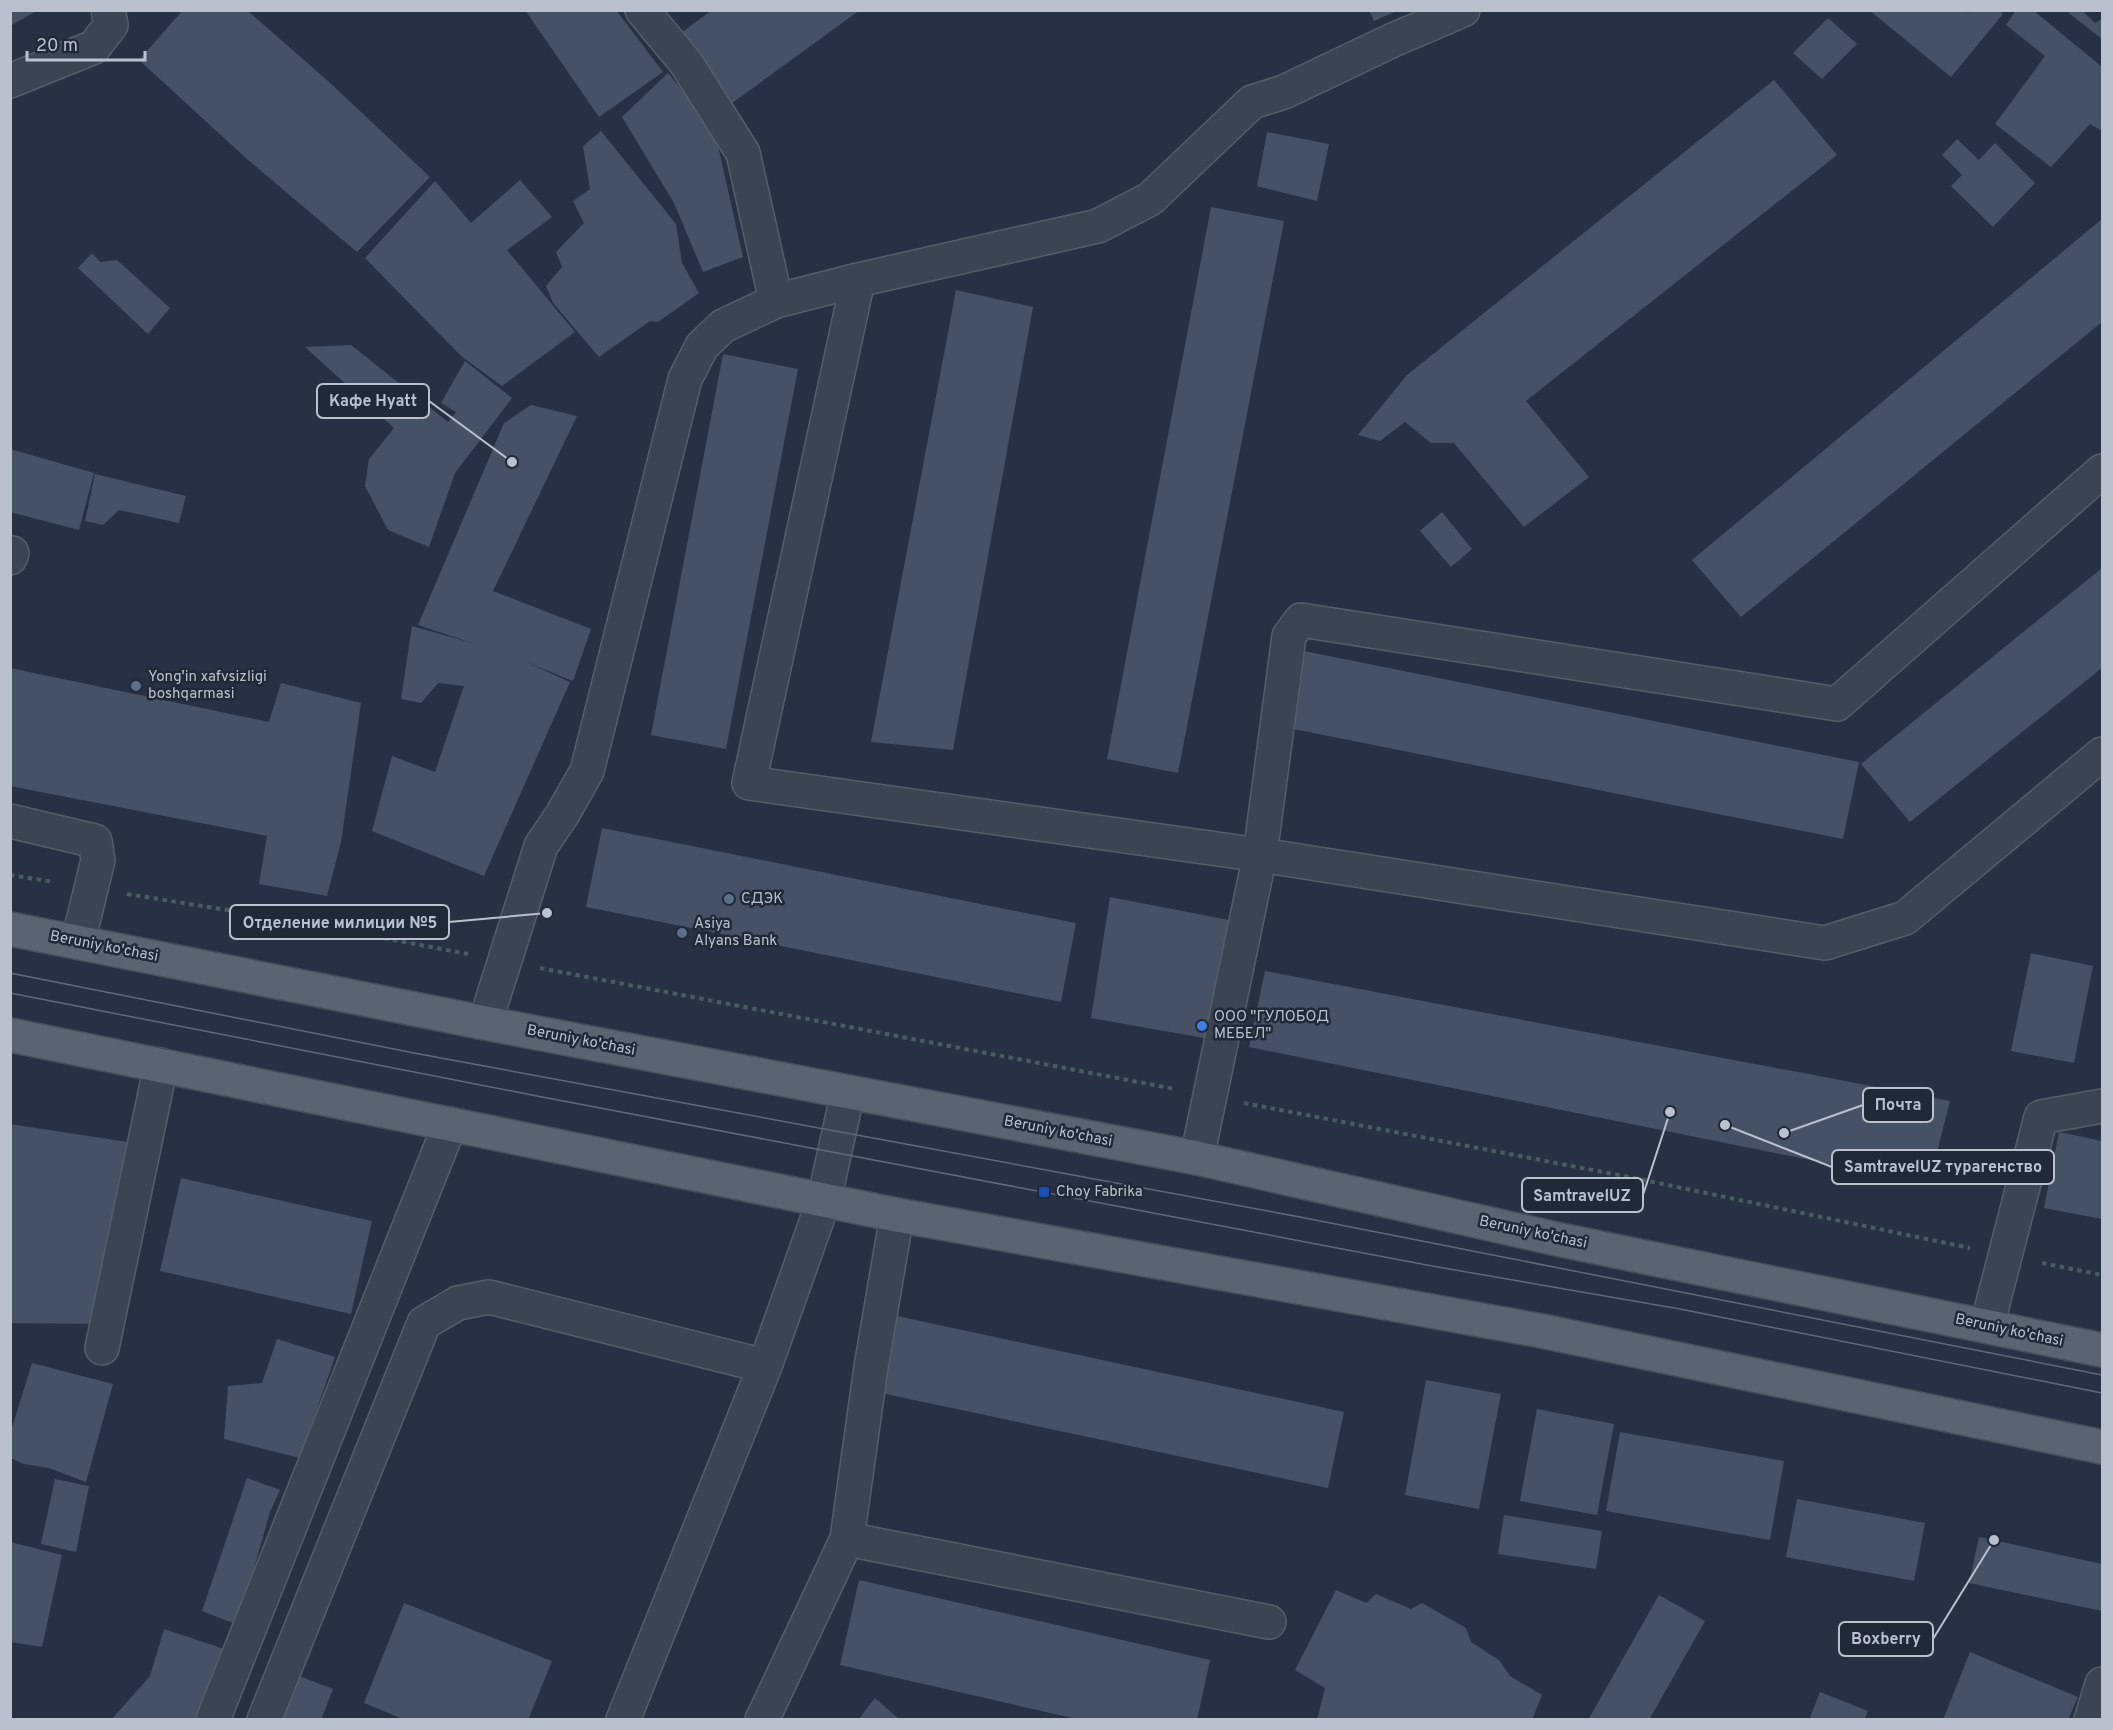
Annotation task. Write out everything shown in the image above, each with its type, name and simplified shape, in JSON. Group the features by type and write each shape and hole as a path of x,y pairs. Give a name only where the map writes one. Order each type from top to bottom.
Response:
{"main road":[{"name":"Beruniy ko'chasi","path":"10,929 485,1023 1197,1158 1561,1240 2103,1350"},
{"path":"10,1035 897,1215 1542,1331 2103,1447"}],"street":[{"path":"642,10 686,63 743,153 776,301"},
{"path":"485,1023 541,846 587,771 685,379 702,346 723,326 776,301 858,280 1098,226 1150,199 1252,102 1284,92 1462,10"},
{"path":"10,81 94,47 114,15"},
{"path":"858,280 749,783 1260,855 1825,943 1905,918 2103,754"},
{"path":"1197,1158 1260,855 1289,636 1301,620 1837,704 2103,471"},
{"path":"10,821 95,841 98,860 78,942"},
{"path":"102,1348 161,1065"},
{"path":"623,1719 765,1366 824,1200 848,1092"},
{"path":"1987,1326 2041,1117 2103,1106"},
{"path":"213,1719 450,1124"},
{"path":"762,1719 847,1539 871,1367 897,1215"},
{"path":"264,1719 424,1323 458,1303 489,1298 765,1366"},
{"path":"847,1539 1269,1622"},
{"path":"2091,1719 2103,1684"}],"path":[{"path":"10,875 277,918 473,955"},
{"path":"537,967 1622,1175 2103,1275"}],"building":[{"path":"10,10 38,10 10,26"},
{"path":"183,10 247,10 328,81 430,177 357,252 247,159 139,60"},
{"path":"525,10 616,10 663,72 599,117"},
{"path":"712,10 860,10 724,109 673,39"},
{"path":"1369,10 1399,10 1374,21"},
{"path":"1869,10 1965,10 1968,13 1971,10 1999,10 2003,14 1951,77"},
{"path":"2016,10 2033,10 2102,67 2102,131 2090,124 2051,167 1995,124 2045,56 2006,25"},
{"path":"2065,10 2082,10 2095,23 2102,19 2102,39"},
{"path":"1828,18 1857,44 1822,79 1793,53"},
{"path":"668,73 714,128 743,257 703,272 674,203 622,117"},
{"path":"1774,80 1837,155 1526,401 1589,477 1524,527 1454,443 1431,443 1405,422 1380,441 1358,435 1407,375"},
{"path":"601,131 676,224 682,263 699,293 658,322 650,321 599,357 553,303 546,286 562,267 556,252 584,223 573,201 590,189 583,146"},
{"path":"1267,132 1329,144 1317,201 1257,186"},
{"path":"1957,139 1979,160 1995,143 2035,183 1993,227 1951,186 1962,175 1942,155"},
{"path":"520,180 552,217 507,250 575,332 502,386 461,356 365,258 435,181 471,223"},
{"path":"1211,207 1284,221 1178,773 1107,759"},
{"path":"2102,219 2102,322 1741,617 1692,560"},
{"path":"92,253 100,262 117,260 170,308 148,334 78,268"},
{"path":"956,290 1033,307 953,750 871,742"},
{"path":"351,345 448,422 456,412 441,403 465,361 512,398 455,473 429,547 388,530 365,486 369,459 394,428 305,347"},
{"path":"723,354 798,369 726,749 651,735"},
{"path":"531,405 577,416 493,591 591,629 573,681 526,662 570,682 484,876 372,831 392,756 435,772 464,686 438,683 421,703 401,699 412,626 472,643 418,625 504,423"},
{"path":"10,449 94,473 79,530 10,512"},
{"path":"95,474 186,496 179,523 119,510 103,525 85,521"},
{"path":"1442,512 1472,549 1451,567 1420,531"},
{"path":"2102,568 2102,668 1910,822 1861,764"},
{"path":"1304,651 1859,762 1843,839 1289,728"},
{"path":"10,668 269,722 281,683 361,703 341,842 327,896 259,884 267,836 10,786"},
{"path":"602,828 1076,923 1061,1002 586,907"},
{"path":"1110,897 1239,922 1215,1040 1091,1018"},
{"path":"2031,953 2093,966 2074,1063 2011,1051"},
{"path":"1265,971 1950,1101 1929,1184 1249,1047"},
{"path":"10,1124 134,1143 95,1324 10,1323"},
{"path":"2059,1132 2102,1141 2102,1219 2044,1208"},
{"path":"181,1178 372,1221 351,1314 160,1271"},
{"path":"897,1316 1344,1412 1328,1488 881,1393"},
{"path":"277,1339 335,1357 300,1458 224,1439 228,1386 262,1383"},
{"path":"32,1363 113,1384 86,1482 49,1468 24,1464 10,1458 10,1434"},
{"path":"1426,1380 1501,1394 1479,1509 1405,1495"},
{"path":"1537,1409 1614,1424 1597,1515 1520,1501"},
{"path":"1620,1432 1784,1461 1770,1540 1606,1511"},
{"path":"247,1478 280,1490 270,1512 238,1625 202,1611"},
{"path":"55,1479 89,1486 76,1552 41,1544"},
{"path":"1797,1499 1925,1523 1914,1581 1786,1557"},
{"path":"1504,1515 1602,1531 1596,1569 1498,1554"},
{"path":"1979,1537 2102,1564 2102,1611 1969,1583"},
{"path":"10,1542 62,1555 42,1647 10,1642"},
{"path":"859,1580 1210,1660 1197,1720 1081,1720 840,1665"},
{"path":"1336,1590 1366,1603 1376,1594 1411,1609 1422,1603 1466,1628 1471,1642 1499,1660 1510,1676 1542,1695 1532,1720 1317,1720 1325,1688 1295,1670"},
{"path":"1659,1595 1705,1621 1649,1720 1588,1720"},
{"path":"404,1603 552,1661 528,1720 405,1720 364,1703"},
{"path":"164,1629 224,1649 194,1720 111,1720 150,1676"},
{"path":"1970,1652 2078,1697 2068,1720 1943,1720"},
{"path":"299,1676 333,1689 321,1720 282,1720"},
{"path":"1820,1692 1868,1711 1864,1720 1809,1720"},
{"path":"875,1698 900,1720 858,1720"}],"tram line":[{"path":"10,973 414,1053 1300,1217 2102,1375"},
{"path":"10,993 1432,1266 1680,1309 2102,1393"}],"place":[{"name":"Кафе Hyatt","path":"512,462"},
{"name":"Yong'in xafvsizligi boshqarmasi","path":"136,686"},
{"name":"СДЭК","path":"729,899"},
{"name":"Отделение милиции №5","path":"547,913"},
{"name":"Asiya Alyans Bank","path":"682,933"},
{"name":"ООО \"ГУЛОБОД МЕБЕЛ\"","path":"1202,1026"},
{"name":"SamtravelUZ","path":"1670,1112"},
{"name":"SamtravelUZ турагенство","path":"1725,1125"},
{"name":"Почта","path":"1784,1133"},
{"name":"Choy Fabrika","path":"1044,1192"},
{"name":"Boxberry","path":"1994,1540"}]}
